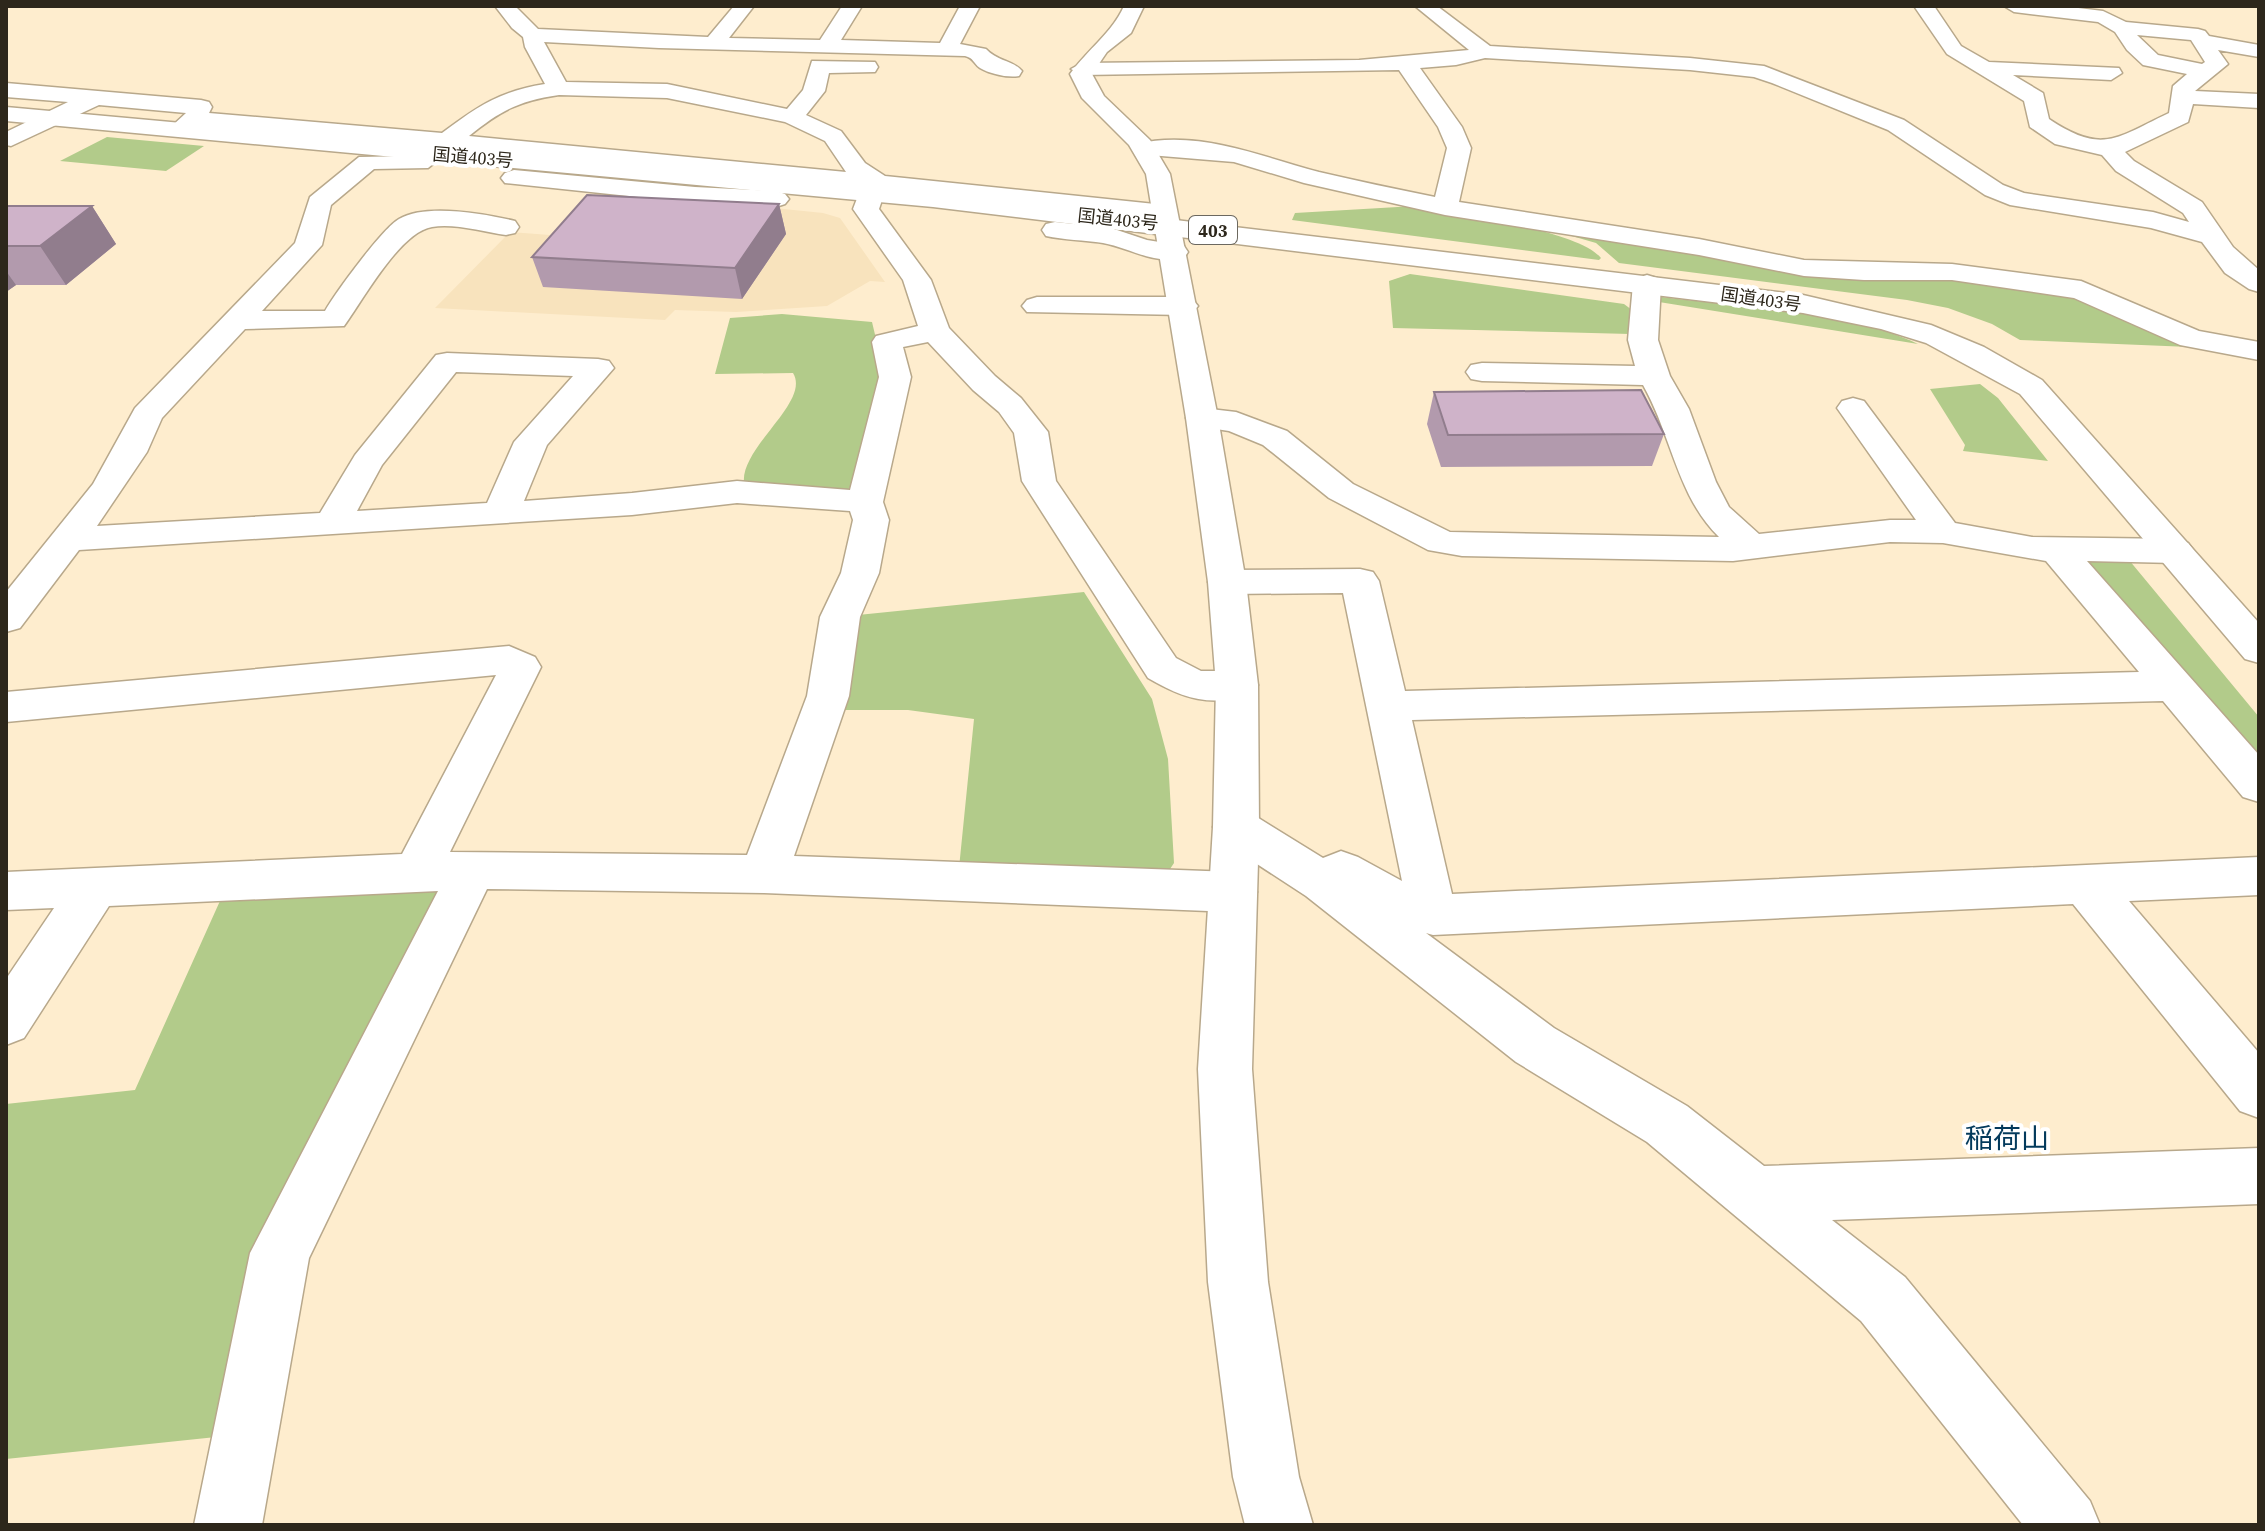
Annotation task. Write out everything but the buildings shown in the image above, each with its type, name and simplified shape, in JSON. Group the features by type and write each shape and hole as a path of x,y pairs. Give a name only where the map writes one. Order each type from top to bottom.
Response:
{"main road":[{"path":"505,6 519,24 533,35 609,40 973,50 987,63 1011,71"},
{"path":"714,43 744,6"},
{"path":"827,46 852,6"},
{"path":"947,49 970,6"},
{"path":"1082,71 1100,48 1124,29 1134,6"},
{"path":"1425,6 1485,52"},
{"path":"1924,6 1954,50 2035,98 2038,122 2063,139 2110,150 2125,166 2193,208 2235,267 2259,283"},
{"path":"2014,6 2041,7 2206,56 2259,51"},
{"path":"609,40 629,17"},
{"path":"2104,42 2118,28"},
{"path":"533,35 535,47 559,88"},
{"path":"792,117 814,91 820,66 1047,72 1406,64 1476,57 1485,52 1580,56 1756,71 1811,89 1884,119 1994,190 2019,200 2153,220 2214,237"},
{"path":"2110,150 2180,117 2184,86 2206,56"},
{"path":"1406,64 1450,127 1459,148 1445,207"},
{"path":"1984,68 2111,73"},
{"path":"1082,71 1090,97 1146,149 1158,174 1163,229 1183,306 1227,582 1237,685 1237,814 1225,1069 1238,1282 1266,1477 1279,1525"},
{"path":"6,619 107,489 130,452 147,415 308,245 319,202 368,162 433,153 488,109 517,95 559,88 667,91 792,117 833,136 856,168 917,280 935,331 984,383 1010,405 1031,432 1039,481 1162,668 1194,686 1237,685"},
{"path":"6,90 201,107 185,125"},
{"path":"2183,97 2259,101"},
{"path":"8,142 25,115 95,98"},
{"name":"国道403号","path":"25,115 185,125 433,153 871,195 1647,284 1803,304 1880,320 1935,336 1987,360 2031,387 2259,649"},
{"path":"8,142 73,142"},
{"path":"1146,149 1168,147 1237,155 1313,178 1445,207 1699,247 1804,268 1952,272 2081,290 2191,339 2259,351"},
{"path":"871,195 1058,189 1163,229"},
{"path":"235,320 334,320 352,290 408,225 435,218 506,227"},
{"path":"1647,284 1643,340 1654,376 1673,409 1699,482 1714,512 1751,547"},
{"path":"1037,306 1183,306"},
{"path":"764,874 828,696 840,617 860,573 871,520 865,502 895,377 887,342 935,331"},
{"path":"332,523 367,462 447,362 598,368 531,442 501,513"},
{"path":"1482,372 1654,376"},
{"path":"1853,408 1943,532"},
{"path":"1202,418 1236,422 1275,438 1341,491 1441,542 1462,545 1751,547 1890,531 1943,532 2032,549 2175,551"},
{"path":"68,539 501,513 737,492 865,502"},
{"path":"2057,550 2259,785"},
{"path":"1227,582 1360,581 1433,915"},
{"path":"6,707 509,660 521,667 417,870"},
{"path":"1388,706 2174,686"},
{"path":"1237,814 1370,889 1433,915 2259,876"},
{"path":"1237,814 1535,1045 1667,1124 1883,1299 2066,1525"},
{"path":"6,891 417,870 473,870 764,874 1233,892"},
{"path":"228,1525 280,1253 473,870"},
{"path":"2086,885 2259,1093"},
{"path":"6,1022 96,886"},
{"path":"1756,1195 2259,1176"}],"shaded area":[{"path":"599,190 823,213 840,218 885,282 870,281 827,306 736,312 675,310 665,320 435,308 510,232 550,235"}],"green space":[{"path":"107,137 204,146 166,171 60,161"},
{"path":"1415,206 1542,231 1588,248 1601,258 1292,220 1295,213"},
{"path":"1544,228 2065,293 2190,347 2020,340 1992,324 1948,308 1907,300 1619,263 1596,243"},
{"path":"1410,274 1624,304 1632,310 1630,334 1393,328 1389,281"},
{"path":"1662,297 1827,317 1890,333 1918,344 1659,302 1658,299"},
{"path":"782,314 872,322 882,364 858,476 848,490 744,483 752,455 792,397 796,385 793,373 715,374 730,318"},
{"path":"1980,384 1998,398 2048,461 1963,451 1965,445 1930,389"},
{"path":"2087,560 2129,560 2259,717 2259,766 2084,564"},
{"path":"1084,592 1152,699 1168,759 1174,863 1170,869 959,868 974,719 908,710 843,710 858,615"},
{"path":"435,885 442,894 216,1437 6,1459 6,1104 135,1090 224,892"}],"district":[{"name":"稲荷山","path":"2007,1138"}]}
